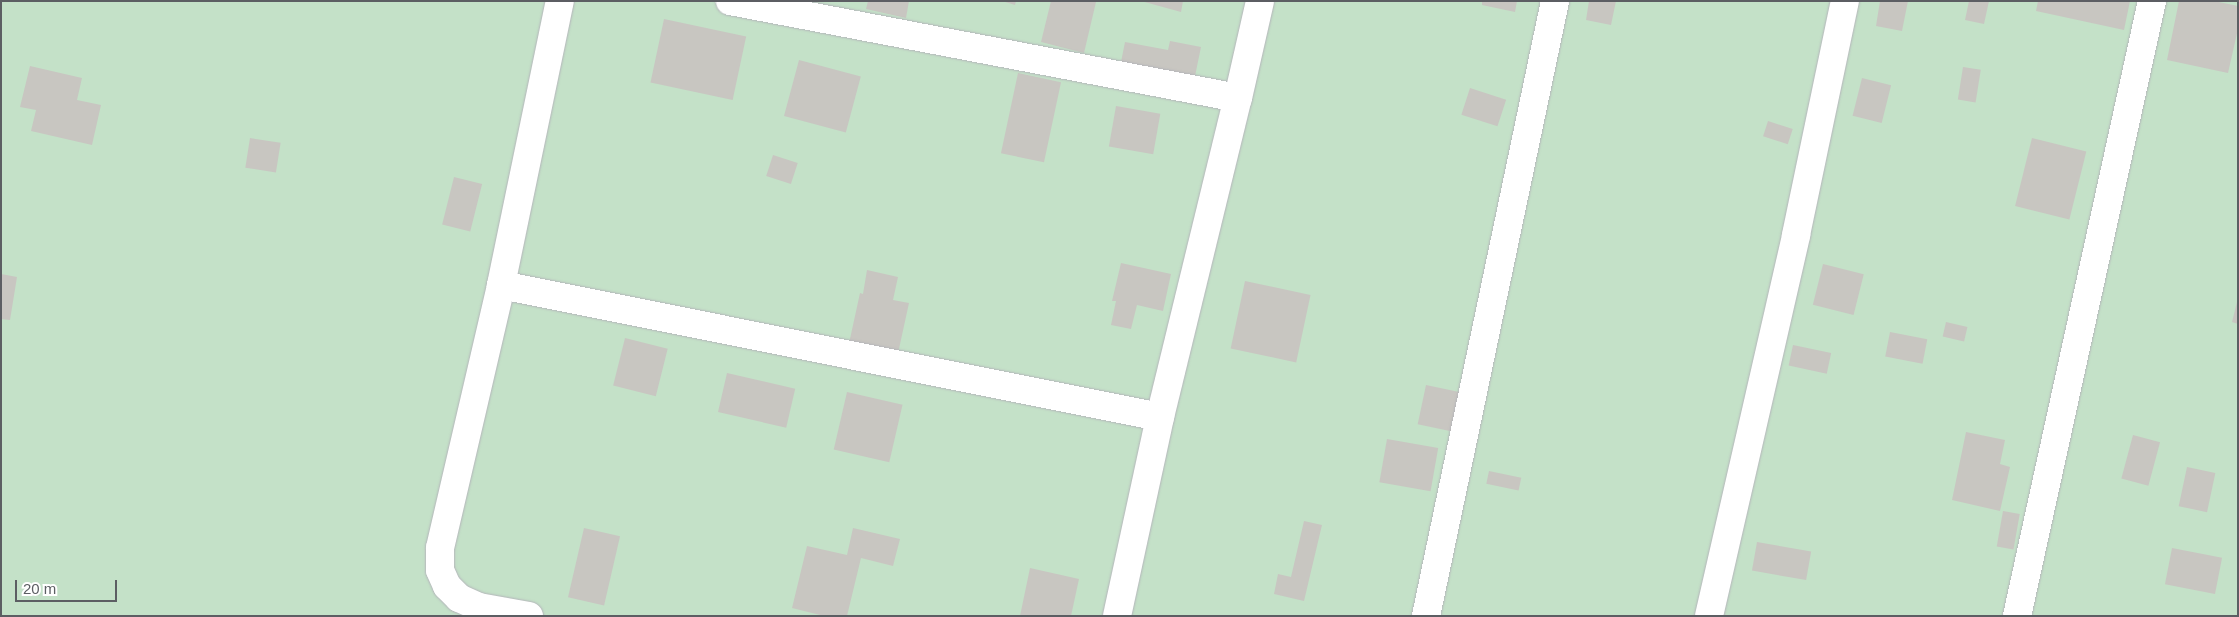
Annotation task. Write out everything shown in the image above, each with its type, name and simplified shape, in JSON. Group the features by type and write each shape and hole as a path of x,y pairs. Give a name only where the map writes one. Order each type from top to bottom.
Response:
{"street":[{"path":"529,616 479,606 459,598 448,586 440,570 440,548 500,285 560,1"},
{"path":"730,1 1238,98"},
{"path":"1117,616 1160,418 1260,1"},
{"path":"1426,616 1555,1"},
{"path":"1709,616 1796,235 1845,1"},
{"path":"2018,616 2152,1"},
{"path":"500,285 1160,418"}],"green space":[{"path":"1,1 2238,1 2238,616 1,616"}],"building":[{"path":"868,1 909,1 906,18 866,9"},
{"path":"1002,1 1016,1 1015,5"},
{"path":"1051,1 1096,2 1084,53 1041,42"},
{"path":"1141,1 1183,1 1181,12"},
{"path":"1482,1 1517,1 1515,12 1482,5"},
{"path":"1589,1 1616,1 1611,25 1586,20"},
{"path":"1880,1 1908,1 1902,31 1876,26"},
{"path":"1969,1 1989,1 1984,24 1965,20"},
{"path":"2038,1 2130,1 2124,30 2036,11"},
{"path":"2179,1 2214,1 2238,6 2238,29 2228,73 2167,60"},
{"path":"664,19 746,36 733,100 650,83"},
{"path":"1170,41 1201,47 1194,81 1120,67 1125,42 1168,50"},
{"path":"799,60 861,77 846,133 784,116"},
{"path":"30,66 82,78 77,100 101,105 92,145 31,131 36,110 20,107"},
{"path":"1963,67 1981,70 1976,102 1958,100"},
{"path":"1018,73 1061,82 1044,162 1001,153"},
{"path":"1862,78 1891,85 1882,123 1853,116"},
{"path":"1470,88 1506,100 1497,126 1461,115"},
{"path":"1116,106 1160,114 1153,154 1109,146"},
{"path":"1768,121 1793,129 1788,144 1763,136"},
{"path":"250,138 281,143 276,172 245,168"},
{"path":"2032,138 2086,152 2069,219 2015,206"},
{"path":"773,155 798,163 791,184 766,176"},
{"path":"454,177 482,184 470,232 442,225"},
{"path":"1121,263 1171,274 1163,311 1137,305 1131,329 1111,325 1116,301 1112,301"},
{"path":"1823,264 1864,274 1854,315 1813,305"},
{"path":"867,270 898,277 893,300 909,303 897,358 848,348 860,293 863,294"},
{"path":"1,274 17,277 10,320 1,319"},
{"path":"1245,281 1311,295 1296,362 1231,348"},
{"path":"2238,302 2238,324 2232,322"},
{"path":"1946,322 1967,327 1964,342 1943,337"},
{"path":"1890,332 1927,339 1923,364 1885,357"},
{"path":"625,338 668,349 656,396 613,386"},
{"path":"1793,345 1831,353 1827,374 1789,366"},
{"path":"727,373 795,389 786,428 718,412"},
{"path":"1426,385 1459,392 1451,431 1418,424"},
{"path":"847,392 903,405 889,462 834,449"},
{"path":"1966,432 2005,440 2000,464 2010,467 2000,511 1952,500"},
{"path":"2133,435 2160,442 2148,486 2121,478"},
{"path":"1387,439 1438,448 1431,491 1379,482"},
{"path":"2187,467 2215,473 2207,512 2179,506"},
{"path":"1489,471 1521,478 1519,491 1486,484"},
{"path":"2003,511 2020,514 2013,549 1997,546"},
{"path":"1304,521 1322,525 1304,601 1274,594 1278,574 1291,577"},
{"path":"584,528 620,536 604,606 568,597"},
{"path":"853,528 900,539 893,566 861,558 847,616 824,616 792,608 807,546 847,555"},
{"path":"1757,542 1811,552 1806,580 1752,571"},
{"path":"2172,548 2222,558 2215,594 2165,584"},
{"path":"1030,568 1079,579 1071,616 1020,616"}]}
